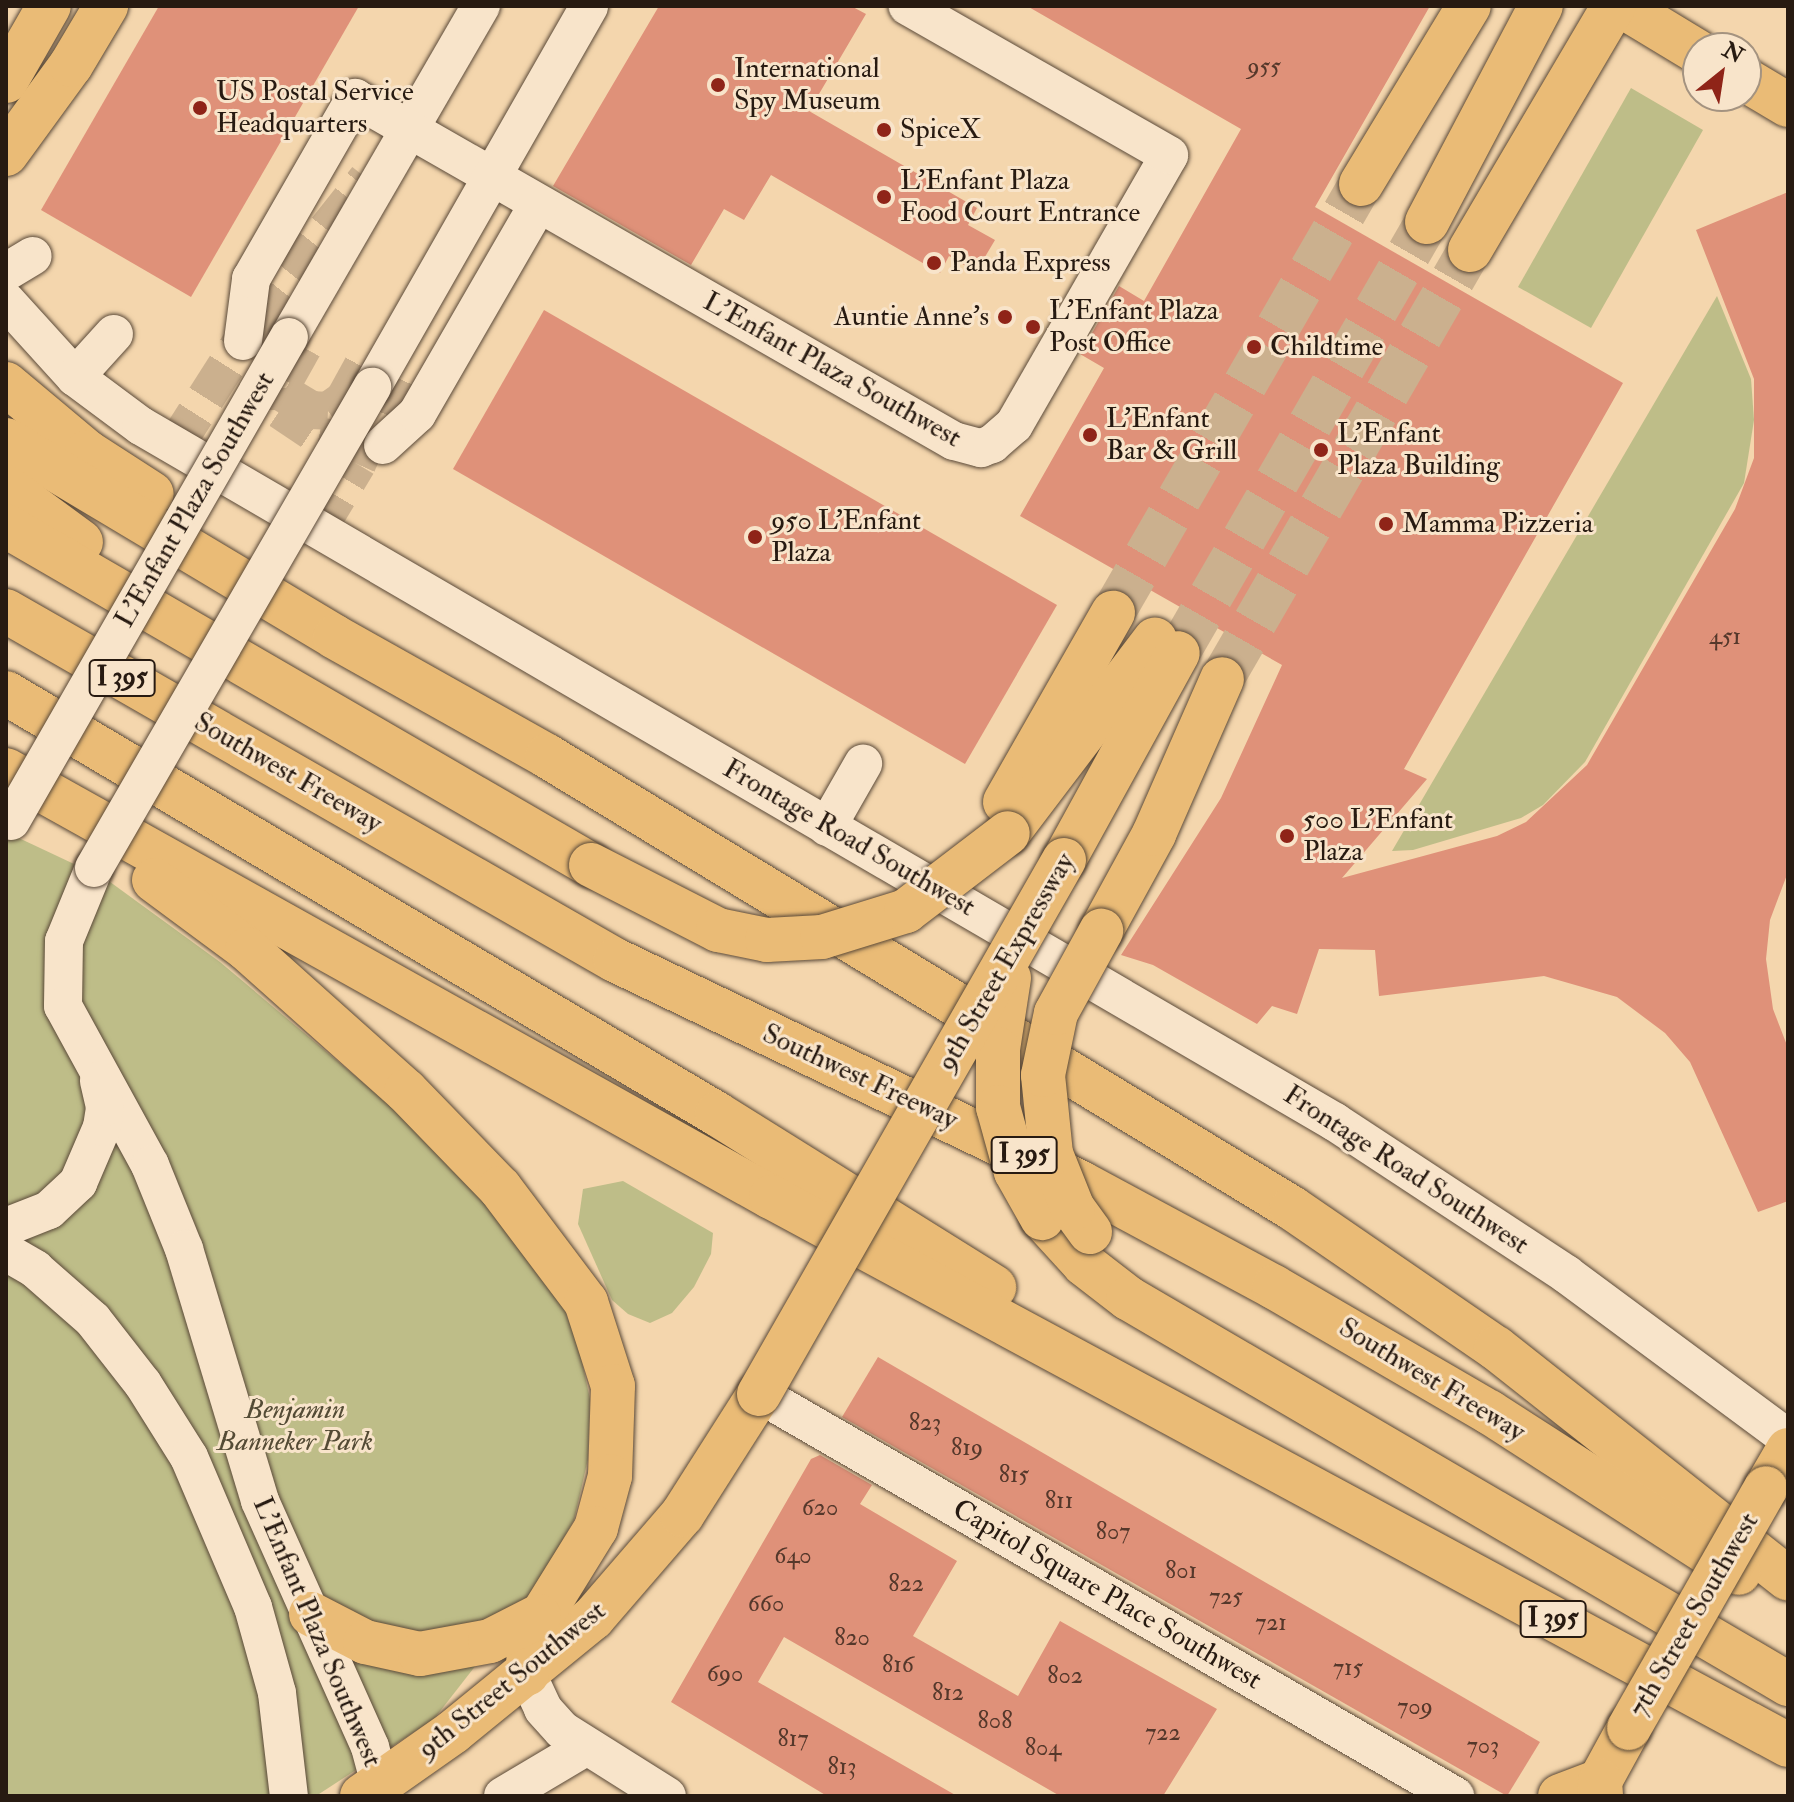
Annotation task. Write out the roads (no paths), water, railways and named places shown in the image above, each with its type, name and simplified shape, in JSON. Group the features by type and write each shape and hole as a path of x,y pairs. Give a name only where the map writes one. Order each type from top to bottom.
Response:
{"main road":[{"path":"6,81 49,6"},
{"path":"1361,184 1469,6"},
{"path":"1416,217 1541,6"},
{"path":"1470,250 1614,6"},
{"path":"1622,6 1682,42"},
{"path":"6,154 99,18"},
{"path":"1762,90 1788,105"},
{"path":"6,384 87,452 347,615 547,756"},
{"path":"6,440 335,637 547,756 1292,1208 1496,1348 1788,1579"},
{"path":"6,487 251,665"},
{"path":"6,526 251,665 591,865 691,919 767,940 854,931 930,897 1000,828 1113,613"},
{"name":"Southwest Freeway","path":"6,611 615,960 1067,1177 1274,1287 1489,1412 1788,1604"},
{"name":"9th Street Expressway","path":"759,1394 1064,860 1166,646 1000,828"},
{"path":"1222,679 1154,834 1056,1013 1043,1075 1051,1154 1073,1209 1090,1232 1130,1271 1329,1411"},
{"path":"6,693 783,1154 1318,1493"},
{"path":"6,772 204,916 355,1043 500,1188 568,1272 608,1357 614,1450 596,1528 539,1616 531,1633 527,1674"},
{"name":"I 395","path":"6,772 771,1197 1788,1745"},
{"path":"1014,948 998,1049 998,1107 1016,1172 1042,1218 1107,1284 1329,1411 1788,1684"},
{"name":"9th Street Southwest","path":"374,1792 527,1674 593,1618 654,1550 759,1394"},
{"name":"7th Street Southwest","path":"1590,1792 1788,1450"},
{"path":"311,1614 365,1642 420,1654 490,1641 539,1616"}],"street":[{"name":"L'Enfant Plaza Southwest","path":"8,825 481,6"},
{"name":"L'Enfant Plaza Southwest","path":"374,1792 370,1747 260,1501 184,1249 145,1155 70,1027 59,982 64,941 94,868 493,178 589,6"},
{"name":"L'Enfant Plaza Southwest","path":"410,131 954,441 981,448 992,444 1014,425 1169,155 908,6"},
{"path":"243,341 251,279 355,98 410,131"},
{"path":"383,445 417,414 538,204"},
{"name":"Frontage Road Southwest","path":"6,301 75,377 175,446 1335,1122 1566,1274 1788,1438"},
{"path":"75,377 114,334"},
{"path":"827,827 863,764"},
{"name":"L'Enfant Plaza Southwest","path":"6,1227 49,1210 78,1183 102,1127 105,1107 99,1079"},
{"name":"L'Enfant Plaza Southwest","path":"6,1252 35,1269 93,1320 143,1384 189,1457 253,1607 277,1693 289,1796"},
{"name":"Capitol Square Place Southwest","path":"759,1394 1455,1796"},
{"path":"527,1674 545,1711 584,1748 667,1796"},
{"path":"503,1796 584,1748"}],"tunnel":[{"path":"175,446 256,319 367,179"},
{"path":"1113,613 1361,184"},
{"path":"1178,653 1427,222"},
{"path":"1222,679 1470,250"},
{"path":"303,347 280,388 280,410 319,436 370,447"},
{"path":"283,393 311,410 328,411 344,400 366,360"},
{"path":"318,529 357,464 402,364"}],"place":[{"name":"International Spy Museum","path":"718,85"},
{"name":"US Postal Service Headquarters","path":"200,108"},
{"name":"SpiceX","path":"884,130"},
{"name":"L'Enfant Plaza Food Court Entrance","path":"884,197"},
{"name":"Panda Express","path":"934,263"},
{"name":"Auntie Anne's","path":"1005,317"},
{"name":"L'Enfant Plaza Post Office","path":"1033,327"},
{"name":"Childtime","path":"1254,347"},
{"name":"L’Enfant Bar & Grill","path":"1090,435"},
{"name":"L'Enfant Plaza Building","path":"1321,450"},
{"name":"Mamma Pizzeria","path":"1386,524"},
{"name":"950 L'Enfant Plaza","path":"755,537"},
{"name":"500 L'Enfant Plaza","path":"1287,836"}],"park label":[{"name":"Benjamin Banneker Park","path":"295,1426"}]}
